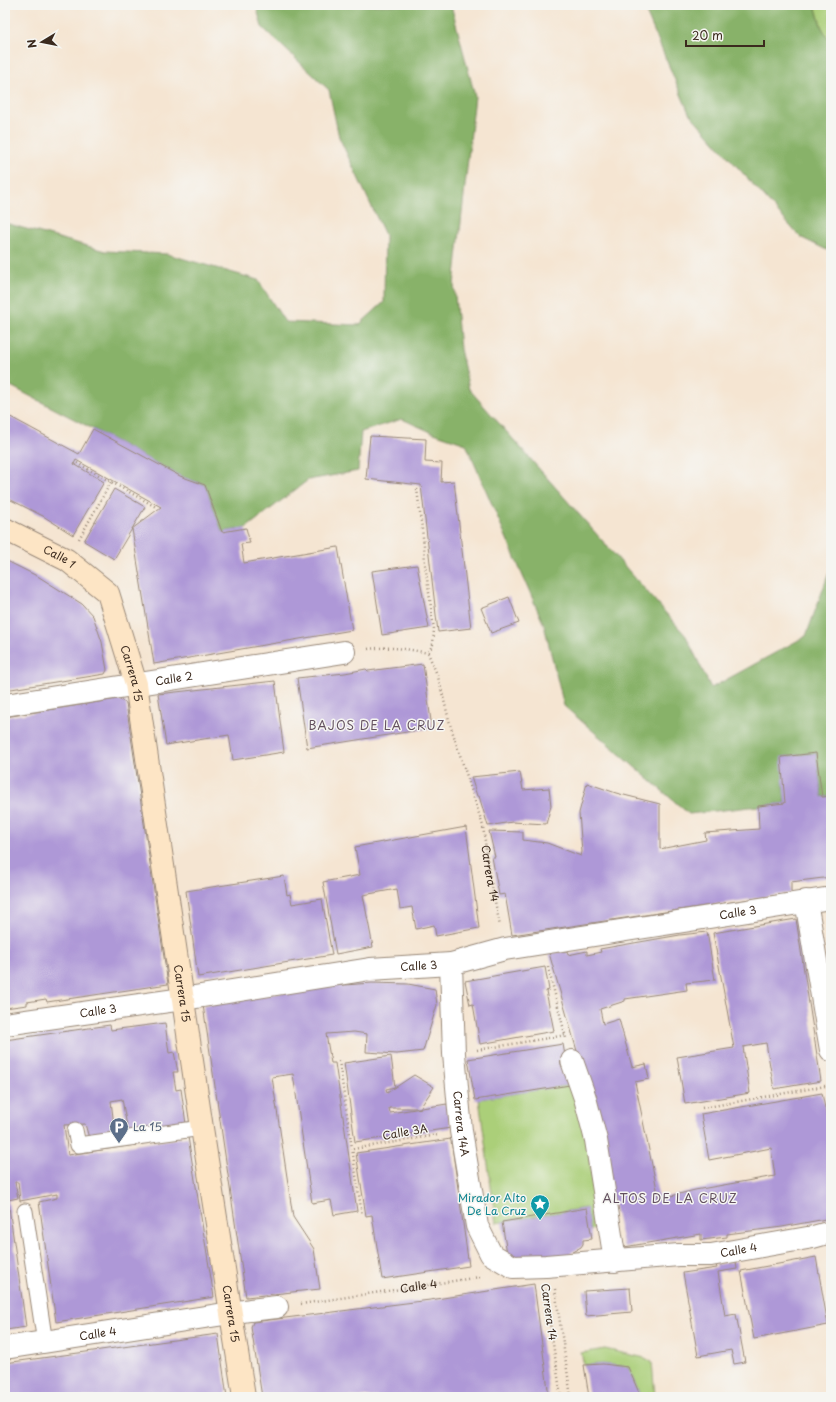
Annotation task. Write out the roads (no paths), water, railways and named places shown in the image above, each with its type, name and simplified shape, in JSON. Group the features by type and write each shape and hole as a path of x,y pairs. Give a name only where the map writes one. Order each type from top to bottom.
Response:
{"street":[{"name":"Calle 1","path":"5,529 67,560 108,593"},
{"name":"Carrera 15","path":"108,593 136,684 202,1128 244,1397"},
{"name":"Calle 2","path":"5,705 344,652"},
{"name":"Calle 3","path":"5,1024 370,969 452,964 505,949 831,898"},
{"path":"806,901 831,1050"},
{"name":"Carrera 14A","path":"452,964 454,1054 461,1131 477,1226 491,1254 513,1267"},
{"path":"572,1061 585,1098 596,1140 615,1261"},
{"name":"Calle 4","path":"513,1267 711,1254 813,1238 831,1232"},
{"name":"Calle 4","path":"5,1348 277,1307"}],"lane":[{"path":"75,1130 78,1145 202,1128"},
{"path":"25,1210 45,1343"}],"place":[{"name":"La 15","path":"119,1144"},
{"name":"Mirador Alto De La Cruz","path":"540,1221"}],"district":[{"name":"BAJOS DE LA CRUZ","path":"377,726"},
{"name":"ALTOS DE LA CRUZ","path":"670,1199"}]}
